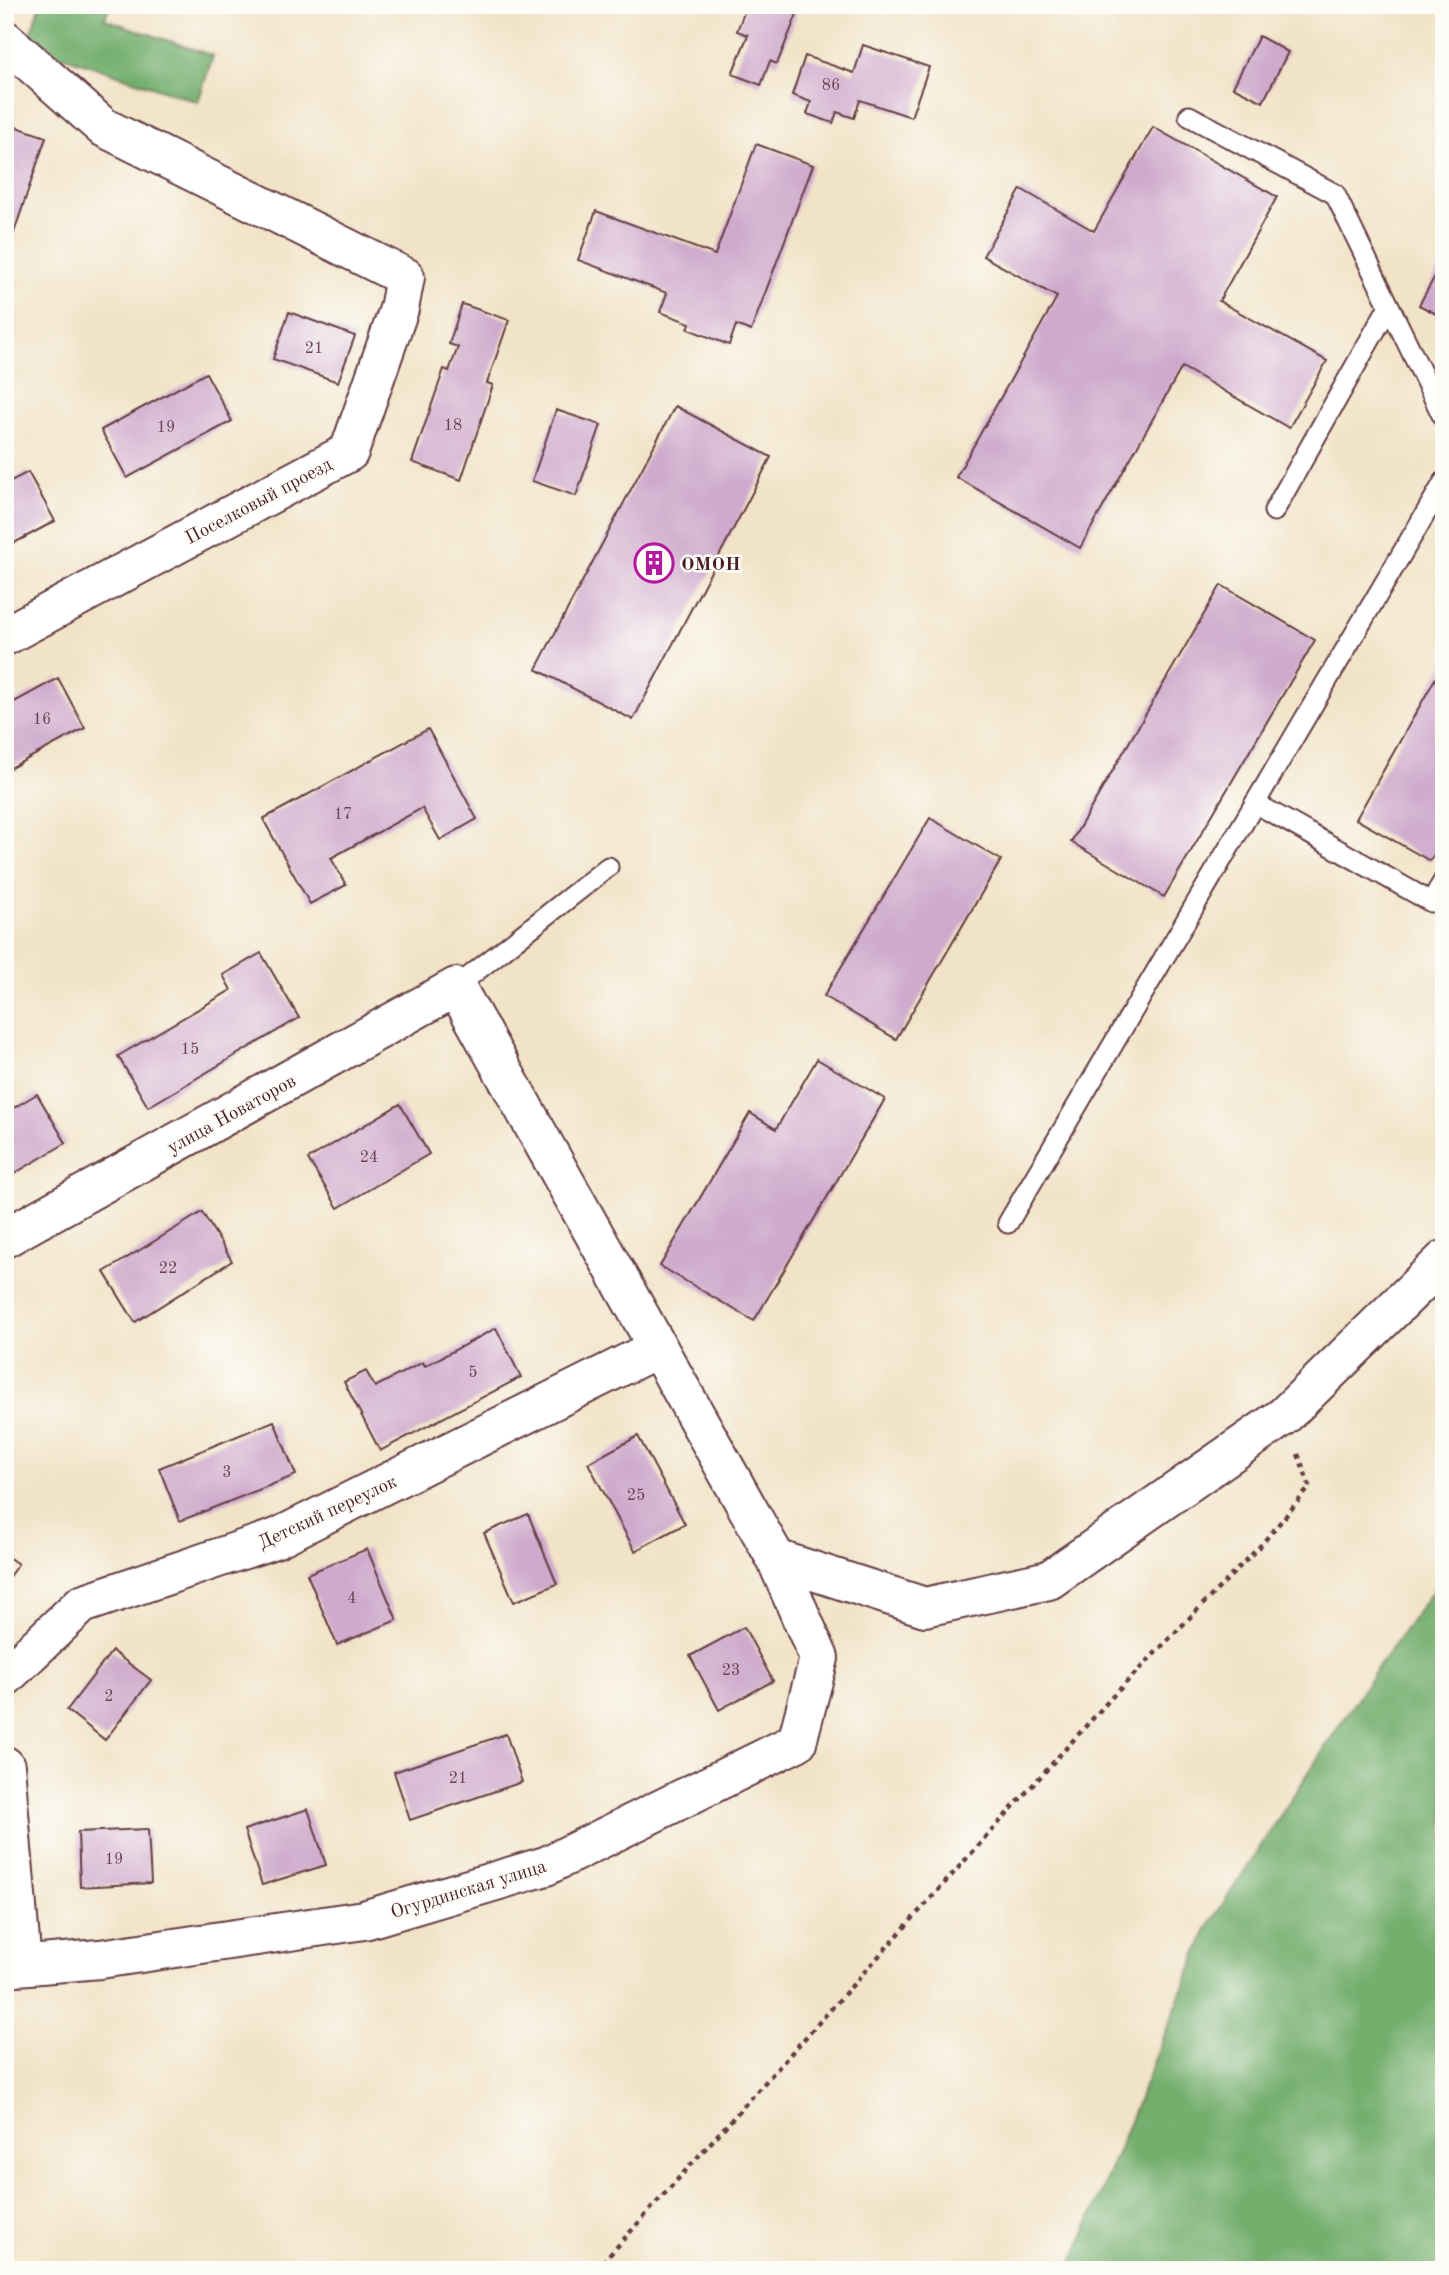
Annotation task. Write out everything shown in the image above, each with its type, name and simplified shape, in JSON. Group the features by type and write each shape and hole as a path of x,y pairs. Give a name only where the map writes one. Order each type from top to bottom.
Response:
{"street":[{"name":"Поселковый проезд","path":"5,40 103,127 405,277 399,309 349,452 5,636"},
{"name":"улица Новаторов","path":"5,1238 456,987"},
{"name":"Огурдинская улица","path":"13,1966 100,1959 364,1920 547,1866 797,1742 820,1658 776,1559 456,987"},
{"path":"776,1559 925,1607 1049,1580 1284,1416 1444,1260"},
{"name":"Детский переулок","path":"5,1677 82,1604 277,1538 658,1348"},
{"path":"5,1766 13,1966"}],"lane":[{"path":"1189,116 1335,194 1444,419"},
{"path":"1274,510 1389,306"},
{"path":"1008,1223 1444,482"},
{"path":"1255,803 1431,902 1444,880"},
{"path":"456,987 608,867"}],"path":[{"path":"596,2270 1104,1706 1261,1545 1310,1487 1284,1416"}],"green space":[{"path":"40,5 109,5 105,19 213,56 198,102 27,44"},
{"path":"1444,1575 1444,2270 1070,2270 1208,1927 1373,1674"}],"building":[{"path":"747,5 776,5 797,14 777,64 770,61 761,85 732,74 748,35 737,31"},
{"path":"1259,36 1288,52 1263,102 1233,87"},
{"path":"863,45 929,67 911,117 860,100 854,118 837,112 833,123 807,114 811,102 792,95 805,56 854,73"},
{"path":"5,123 46,137 6,256 5,256"},
{"path":"1153,127 1277,197 1219,301 1327,361 1289,428 1182,367 1080,548 956,477 1057,297 983,256 1021,189 1094,231"},
{"path":"756,144 813,165 751,331 736,325 729,345 688,329 690,323 660,312 667,293 578,260 596,211 715,255"},
{"path":"1444,260 1444,318 1419,305"},
{"path":"462,304 509,320 487,383 493,385 461,480 412,462 444,369 449,371 458,347 449,344"},
{"path":"289,312 355,336 338,382 273,359"},
{"path":"206,373 232,421 127,478 101,430"},
{"name":"ОМОН","path":"675,406 771,457 633,720 536,669"},
{"path":"556,410 601,425 576,496 532,481"},
{"path":"28,472 55,521 5,548 5,484"},
{"path":"1221,585 1315,640 1164,897 1071,842"},
{"path":"1444,663 1444,838 1430,861 1356,819"},
{"path":"58,678 85,728 5,771 5,707"},
{"path":"428,729 477,819 440,840 422,808 331,858 346,885 310,904 263,819"},
{"path":"930,818 1001,860 896,1039 824,996"},
{"path":"261,953 299,1018 148,1107 118,1056 231,990 223,975"},
{"path":"817,1059 885,1099 754,1321 660,1266 750,1113 776,1129"},
{"path":"37,1094 66,1143 5,1179 5,1113"},
{"path":"400,1104 429,1154 338,1208 308,1159"},
{"path":"202,1212 232,1261 135,1322 104,1272"},
{"path":"496,1328 521,1377 380,1451 344,1382 366,1371 375,1387 423,1362 425,1366"},
{"path":"274,1421 296,1475 180,1521 159,1468"},
{"path":"638,1436 685,1524 635,1551 588,1463"},
{"path":"528,1514 557,1584 514,1602 484,1533"},
{"path":"367,1549 397,1620 337,1645 307,1574"},
{"path":"5,1555 18,1564 5,1582"},
{"path":"744,1627 773,1681 719,1710 690,1656"},
{"path":"112,1651 151,1680 105,1740 67,1710"},
{"path":"506,1734 522,1782 410,1820 394,1772"},
{"path":"308,1809 326,1865 262,1885 244,1830"},
{"path":"148,1829 151,1883 80,1887 78,1832"}],"place":[{"name":"ОМОН","path":"654,563"}]}
